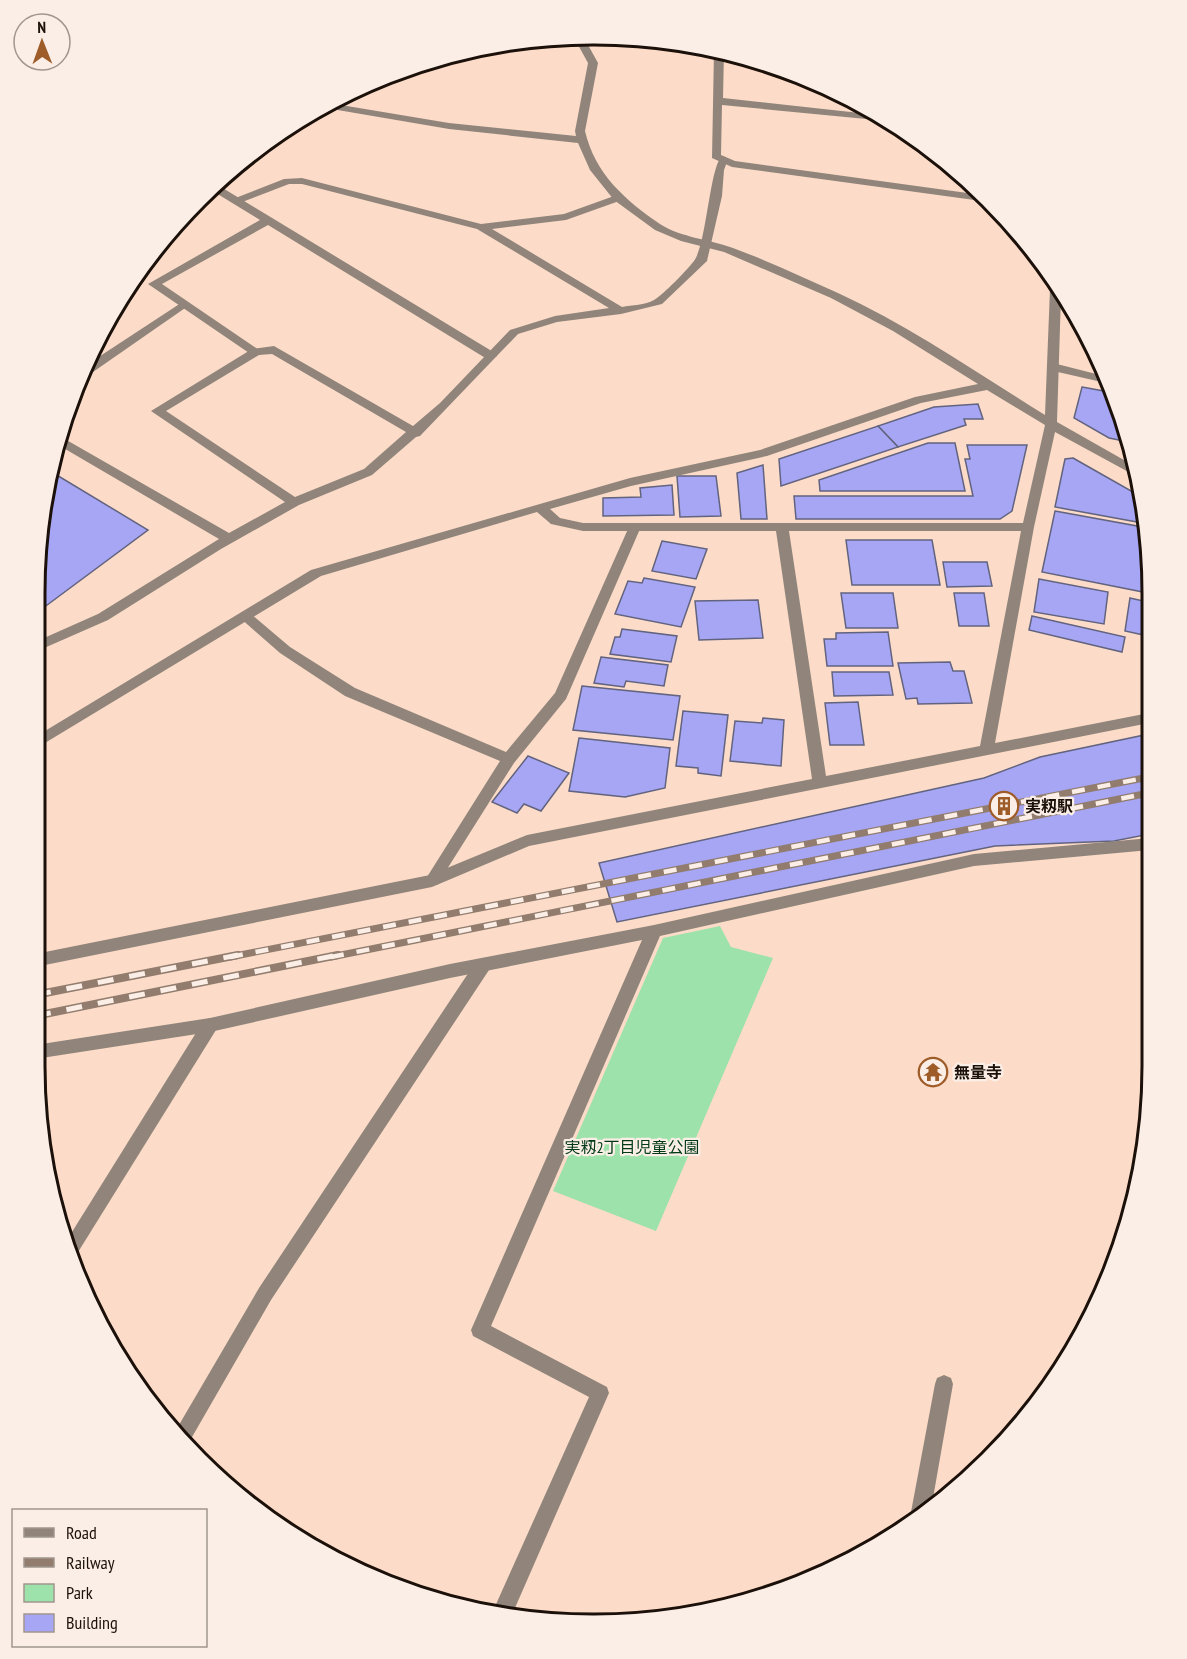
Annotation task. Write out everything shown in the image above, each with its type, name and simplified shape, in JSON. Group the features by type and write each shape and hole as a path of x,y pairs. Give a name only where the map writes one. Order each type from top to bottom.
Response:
{"street":[{"path":"583,45 593,63 580,131 582,140 595,170 618,198 659,228 685,239 728,250 835,296 897,329 1051,424 1127,467"},
{"path":"719,60 716,156 732,164 973,198"},
{"path":"718,101 866,117"},
{"path":"340,108 449,126 582,140"},
{"path":"45,642 103,617 229,538 294,502 368,472 416,433 514,332 555,319 621,311 658,302 701,261 717,196 718,170 723,159"},
{"path":"237,201 288,182 302,181 482,227 621,311"},
{"path":"221,191 491,356"},
{"path":"482,227 566,217 618,198"},
{"path":"256,352 154,284 268,220"},
{"path":"987,749 1028,527 1051,424 1056,298"},
{"path":"96,364 184,304"},
{"path":"294,502 157,411 256,352 274,350 416,433"},
{"path":"1053,367 1097,378"},
{"path":"45,737 316,573 539,507 663,474 763,453 919,400 990,386"},
{"path":"66,445 229,538"},
{"path":"539,507 556,521 583,527 1028,527"},
{"path":"782,527 819,784"},
{"path":"432,881 509,759 561,695 634,528"},
{"path":"246,617 285,650 350,692 509,759"},
{"path":"45,959 432,881 527,841 1142,719"},
{"path":"45,1050 210,1024 974,861 1142,845"},
{"path":"505,1606 600,1393 480,1330 654,931"},
{"path":"185,1431 265,1294 483,965"},
{"path":"75,1245 210,1024"},
{"path":"922,1504 944,1384"}],"green space":[{"name":"実籾2丁目児童公園","path":"720,926 731,947 773,958 656,1231 553,1191 663,938"}],"building":[{"path":"1082,387 1103,391 1120,440 1109,438 1074,418"},
{"path":"978,404 983,419 964,419 966,425 898,447 878,426 934,407"},
{"path":"878,426 898,447 781,486 779,459"},
{"path":"928,443 955,443 965,491 820,491 819,480"},
{"path":"967,445 1027,445 1012,511 1000,519 796,519 794,496 973,496 965,459 970,459"},
{"path":"1073,458 1132,491 1137,522 1055,507 1065,459"},
{"path":"763,465 767,519 741,519 737,473"},
{"path":"58,476 148,530 45,607 46,558"},
{"path":"677,476 716,476 721,516 680,517"},
{"path":"672,485 674,515 603,516 603,498 641,497 640,488"},
{"path":"1055,511 1137,526 1142,592 1042,572"},
{"path":"846,540 932,540 940,585 852,585"},
{"path":"662,541 707,549 696,579 652,571"},
{"path":"943,562 987,562 992,586 947,587"},
{"path":"644,578 695,587 681,627 615,614 628,581 642,583"},
{"path":"1039,579 1108,592 1104,624 1034,612"},
{"path":"841,593 893,593 898,628 846,628"},
{"path":"954,593 984,593 989,626 959,626"},
{"path":"1130,598 1142,601 1142,635 1125,631"},
{"path":"758,600 763,638 699,640 695,601"},
{"path":"1032,616 1125,637 1122,652 1029,630"},
{"path":"622,629 677,636 671,662 610,654 615,637 620,637"},
{"path":"888,632 893,666 827,666 824,639 836,639 836,633"},
{"path":"601,657 668,665 664,686 626,681 624,687 594,683"},
{"path":"950,662 953,671 964,671 972,703 918,704 917,698 906,699 898,663"},
{"path":"832,672 889,672 893,695 834,696"},
{"path":"582,686 680,696 673,740 573,730"},
{"path":"858,702 864,745 830,745 825,703"},
{"path":"683,711 728,715 721,776 698,773 698,768 676,766"},
{"path":"763,718 784,720 781,766 730,761 735,721 762,723"},
{"name":"実籾駅","path":"1142,735 1142,836 1114,841 995,846 617,922 599,863 984,778 1040,757"},
{"path":"579,738 670,748 665,788 625,797 569,791"},
{"path":"528,756 569,773 541,811 524,804 517,813 492,802"}],"railway":[{"path":"230,957 1142,778"},
{"path":"331,957 1142,794"},
{"path":"45,993 238,955"},
{"path":"45,1014 338,955"}],"place":[{"name":"実籾駅","path":"1004,806"},
{"name":"無量寺","path":"933,1072"}]}
